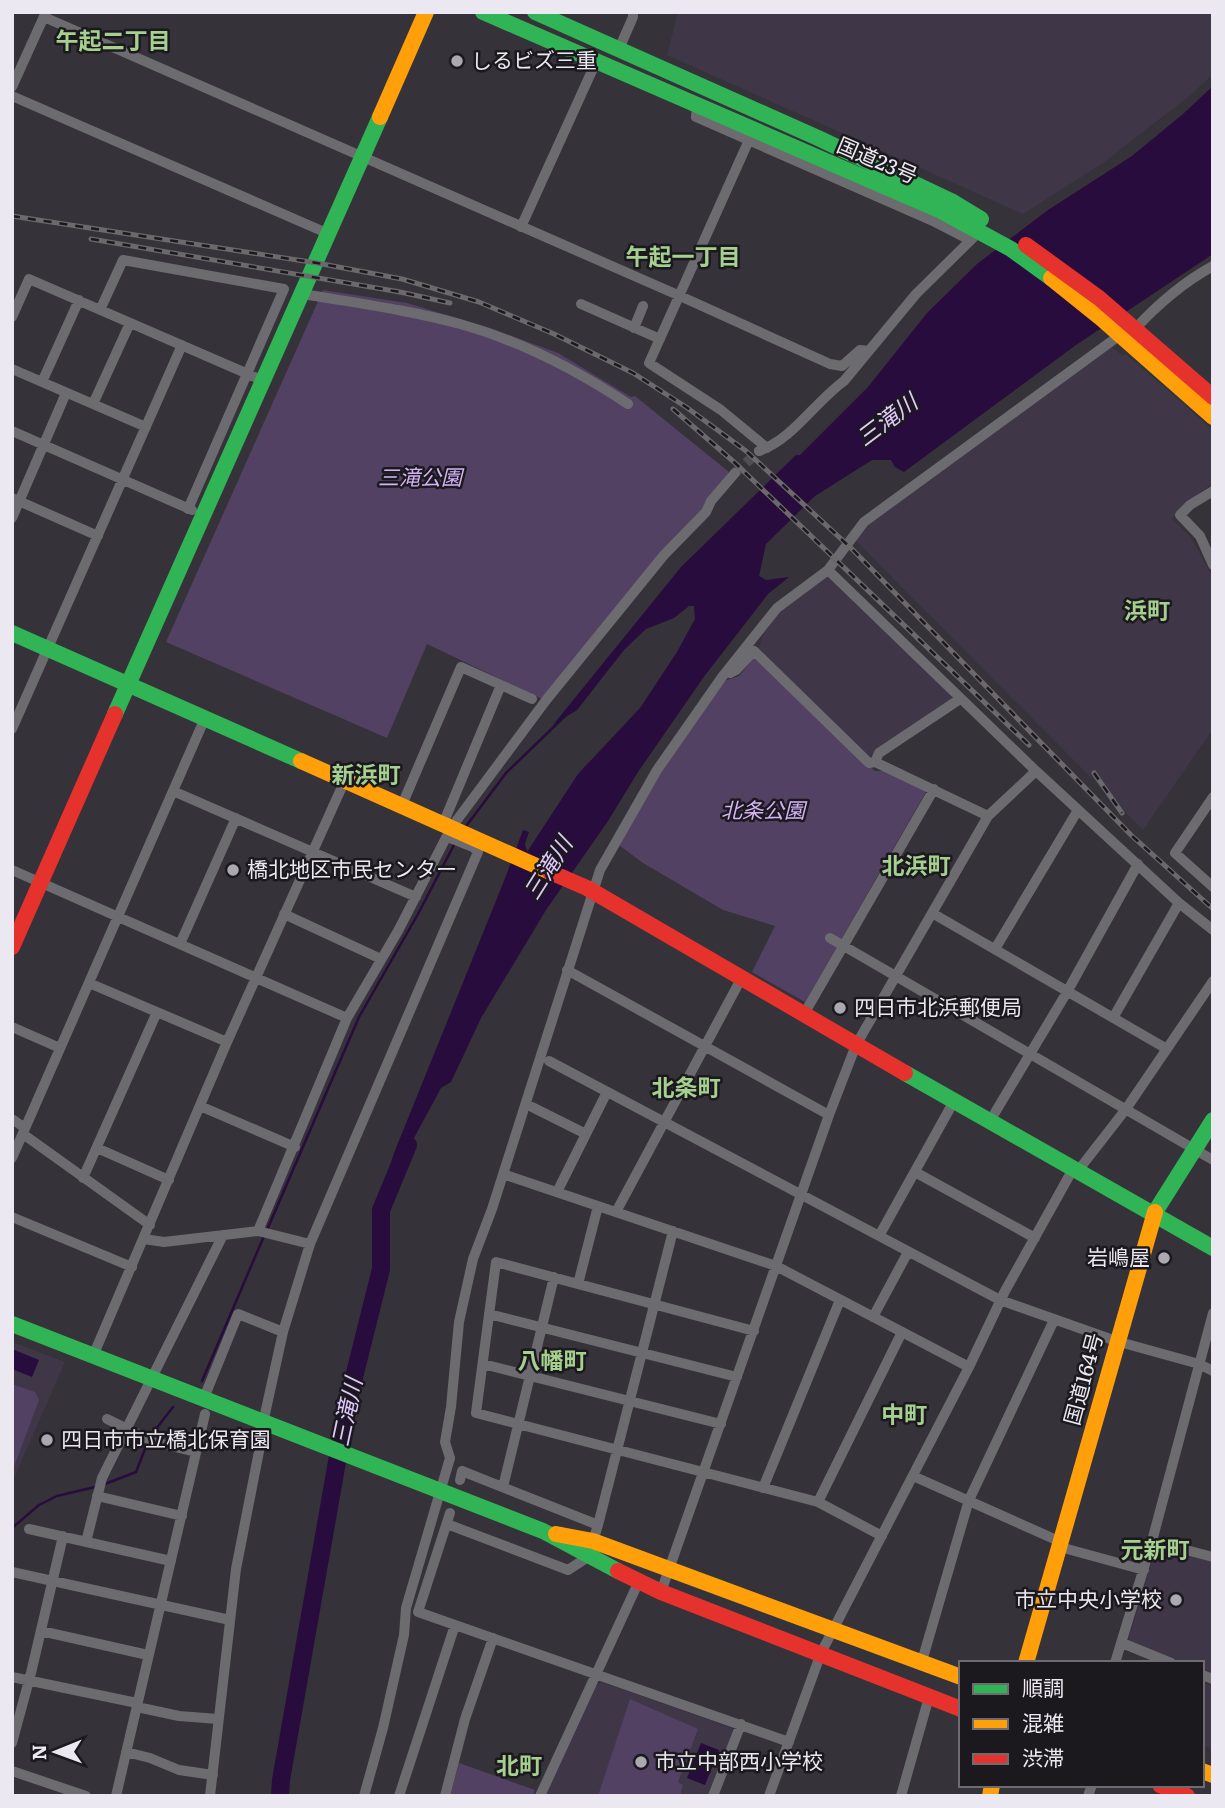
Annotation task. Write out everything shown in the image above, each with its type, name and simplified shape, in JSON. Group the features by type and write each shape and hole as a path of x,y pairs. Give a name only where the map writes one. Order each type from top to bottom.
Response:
{"main road":[{"path":"12,947 426,12"},
{"name":"国道23号","path":"483,12 941,211 983,233 1047,258 1213,417"},
{"name":"国道23号","path":"535,12 953,202 983,233"},
{"name":"国道23号","path":"1125,330 1213,397"},
{"path":"12,633 402,805 452,833 590,890 1213,1248"},
{"name":"国道164号","path":"1027,1661 1153,1215 1213,1120"},
{"path":"12,1324 543,1531 588,1557 662,1592 959,1708"},
{"path":"543,1531 596,1533 670,1569 959,1676"},
{"path":"1165,1787 1186,1796"}],"street":[{"path":"619,49 633,12"},
{"path":"12,87 45,15 362,158 837,366 846,363 860,350 869,351"},
{"path":"520,227 596,61"},
{"path":"12,96 329,234"},
{"path":"697,105 696,117 935,222 983,233"},
{"path":"749,140 649,363 721,410 763,450 776,445 831,390 844,381 916,294 983,233"},
{"path":"100,310 123,260 284,289 188,509"},
{"path":"364,1796 383,1728 404,1635 407,1608 435,1490 450,1458 445,1441 452,1407 459,1321 473,1259 503,1174 590,890 630,814 722,677 777,608 828,570 864,522 1197,275 1213,266"},
{"path":"12,316 29,279 264,381"},
{"path":"303,294 421,315 489,334 573,369 628,404"},
{"path":"42,382 79,300"},
{"path":"582,304 660,339"},
{"path":"634,327 643,306"},
{"path":"93,404 130,323"},
{"path":"12,729 182,345"},
{"path":"12,369 146,427"},
{"path":"12,518 16,500 66,393"},
{"path":"12,431 204,516"},
{"path":"264,1231 347,1018 452,833 547,699 664,555 706,512 711,501 736,473"},
{"path":"1213,491 1190,505 1181,515 1200,536 1213,565"},
{"path":"16,500 98,536"},
{"path":"828,570 1036,771 1179,903 1213,930"},
{"path":"722,677 736,670 754,651 869,763 875,762 988,816"},
{"path":"402,805 461,667 532,699"},
{"path":"452,833 501,685"},
{"path":"875,762 880,753 960,699"},
{"path":"12,1158 205,718"},
{"path":"662,1592 800,1195 856,1045 988,816 1036,771"},
{"path":"93,1356 227,1042 345,780"},
{"path":"804,1014 934,789"},
{"path":"173,790 416,897"},
{"path":"1213,797 1175,853 1213,887"},
{"path":"995,949 1078,810"},
{"path":"180,944 236,818"},
{"path":"211,1796 236,1569 283,1332 310,1244 478,852 452,833"},
{"path":"990,1121 1067,992 1138,864"},
{"path":"12,870 347,1018"},
{"path":"1113,1018 1179,903"},
{"path":"932,913 1167,1049"},
{"path":"284,914 381,959"},
{"path":"830,938 1213,1160"},
{"path":"567,970 829,1115"},
{"path":"616,1212 741,979"},
{"path":"769,1796 821,1653 969,1367 1000,1300 1075,1170 1126,1109 1213,981"},
{"path":"89,983 227,1042"},
{"path":"83,1178 157,1012"},
{"path":"12,1027 61,1048"},
{"path":"549,1061 1000,1300 1116,1340 1199,1364 1213,1371"},
{"path":"557,1192 607,1092"},
{"path":"879,1236 954,1101"},
{"path":"200,1106 295,1147"},
{"path":"532,1107 586,1134"},
{"path":"12,1119 83,1178 150,1225"},
{"path":"97,1148 169,1180"},
{"path":"915,1172 1035,1238"},
{"path":"503,1174 776,1266 969,1367"},
{"path":"578,1284 598,1206"},
{"path":"12,1217 132,1267"},
{"path":"144,1239 164,1242 264,1231 310,1244"},
{"path":"673,1231 588,1557 568,1570 449,1519 418,1612 789,1742"},
{"path":"86,1542 102,1478 223,1235"},
{"path":"873,1317 908,1252"},
{"path":"754,1331 496,1262 476,1413 818,1502 882,1536"},
{"path":"503,1487 554,1277"},
{"path":"763,1488 840,1300"},
{"path":"1116,1661 1144,1570 1213,1313"},
{"path":"206,1392 238,1314 283,1332"},
{"path":"489,1314 737,1377"},
{"path":"922,1661 969,1500 1054,1320"},
{"path":"818,1502 902,1332"},
{"path":"483,1364 721,1424"},
{"path":"116,1796 205,1414"},
{"path":"107,1419 150,1440 196,1452"},
{"path":"460,1480 463,1471 503,1487 596,1533"},
{"path":"913,1476 1061,1544 1144,1570"},
{"path":"98,1494 182,1516"},
{"path":"29,1528 172,1561"},
{"path":"12,1743 63,1536"},
{"path":"1152,1541 1213,1557"},
{"path":"12,1572 230,1620"},
{"path":"540,1796 639,1581"},
{"path":"399,1796 455,1625"},
{"path":"41,1631 148,1655"},
{"path":"445,1796 465,1719 493,1638"},
{"path":"1122,1643 1166,1661"},
{"path":"12,1676 187,1717 218,1718"},
{"path":"901,1796 929,1697"},
{"path":"713,1796 740,1724"},
{"path":"126,1752 179,1770 214,1774"},
{"path":"12,1771 86,1796"}],"shaded area":[{"path":"678,12 1213,12 1213,74 1193,93 1103,163 1023,214 667,55"},
{"path":"1112,347 1123,356 1126,354 1213,430 1213,483 1180,508 1172,519 1190,536 1213,577 1213,729 1143,830 855,540 865,525"},
{"path":"826,575 951,695 952,700 869,757 758,649 765,631 783,607"},
{"path":"12,1342 65,1362 12,1483"},
{"name":"市立中央小学校","path":"1156,1547 1213,1562 1213,1674 1204,1671 1204,1661 1179,1661 1131,1642 1129,1638"},
{"name":"市立中部西小学校","path":"601,1682 732,1728 734,1733 710,1796 543,1796 596,1685"},
{"path":"1204,1683 1213,1686 1213,1749 1204,1746"}],"green space":[{"name":"三滝公園","path":"323,290 407,303 496,330 558,353 631,397 635,396 729,472 702,511 542,699 427,644 387,738 166,642"},
{"name":"北条公園","path":"754,658 875,771 886,771 927,790 805,1002 752,972 775,926 723,910 643,863 619,845 658,776 724,681 739,676"},
{"path":"12,1384 35,1392 39,1400 12,1472"},
{"path":"630,1699 698,1729 678,1782 683,1785 680,1796 598,1796"},
{"path":"459,1763 535,1790 533,1796 450,1796"}],"water":[{"path":"1213,86 1213,254 1076,345 904,472 895,467 891,460 872,460 815,496 766,544 759,576 766,580 789,577 768,594 703,678 546,910 481,1018 451,1082 441,1088 380,1201 394,1153 523,830 529,832 525,844 527,852 578,774 640,708 695,619 694,606 689,606 674,618 646,629 624,650 577,710 553,725 681,567 868,387 927,313 977,264 1048,210 1132,156"},
{"path":"12,1349 39,1360 32,1377 12,1369"},
{"path":"701,1743 719,1750 705,1785 687,1778"}],"waterway":[{"path":"464,829 506,773 564,717"},
{"path":"267,1230 359,1017 455,843"},
{"name":"三滝川","path":"280,1796 347,1405 381,1269 381,1210 408,1145"},
{"path":"202,1381 264,1236"},
{"path":"149,1438 173,1407"},
{"path":"105,1484 136,1472 147,1444"},
{"path":"12,1528 39,1505 57,1496 95,1487"}],"tunnel":[{"path":"735,473 759,451"}],"railway":[{"path":"12,216 317,263 402,279 479,302 554,334 633,373 686,407 746,451 853,550 1131,835 1213,909"},
{"path":"91,239 450,303"},
{"path":"673,409 734,462 1029,745"},
{"path":"1094,773 1122,813"}],"traffic: fast":[{"path":"483,12 941,211 1011,249 1051,278"},
{"path":"535,12 818,138 953,202 981,219"},
{"path":"115,714 380,117"},
{"path":"12,633 301,761"},
{"path":"905,1073 1213,1248"},
{"path":"1155,1212 1213,1120"},
{"path":"12,1324 543,1531 618,1571"}],"traffic: slow":[{"path":"380,117 426,12"},
{"path":"1051,278 1213,417"},
{"path":"301,761 550,872"},
{"path":"1027,1661 1155,1212"},
{"path":"556,1534 593,1541 959,1676"},
{"path":"1204,1772 1213,1775"},
{"path":"990,1796 992,1787"}],"traffic: jam":[{"path":"1026,245 1099,298 1213,397"},
{"path":"12,947 115,714"},
{"path":"550,872 587,888 905,1073"},
{"path":"618,1571 661,1592 959,1708"},
{"path":"1165,1787 1187,1796"}],"place":[{"name":"しるビズ三重","path":"457,61"},
{"name":"橋北地区市民センター","path":"233,870"},
{"name":"四日市北浜郵便局","path":"840,1008"},
{"name":"岩嶋屋","path":"1164,1258"},
{"name":"四日市市立橋北保育園","path":"47,1440"},
{"name":"市立中央小学校","path":"1176,1600"},
{"name":"市立中部西小学校","path":"641,1762"}],"district":[{"name":"午起二丁目","path":"113,41"},
{"name":"午起一丁目","path":"683,257"},
{"name":"浜町","path":"1147,611"},
{"name":"新浜町","path":"366,775"},
{"name":"北浜町","path":"916,866"},
{"name":"北条町","path":"686,1088"},
{"name":"八幡町","path":"552,1361"},
{"name":"中町","path":"904,1415"},
{"name":"元新町","path":"1155,1550"},
{"name":"北町","path":"519,1766"}]}
